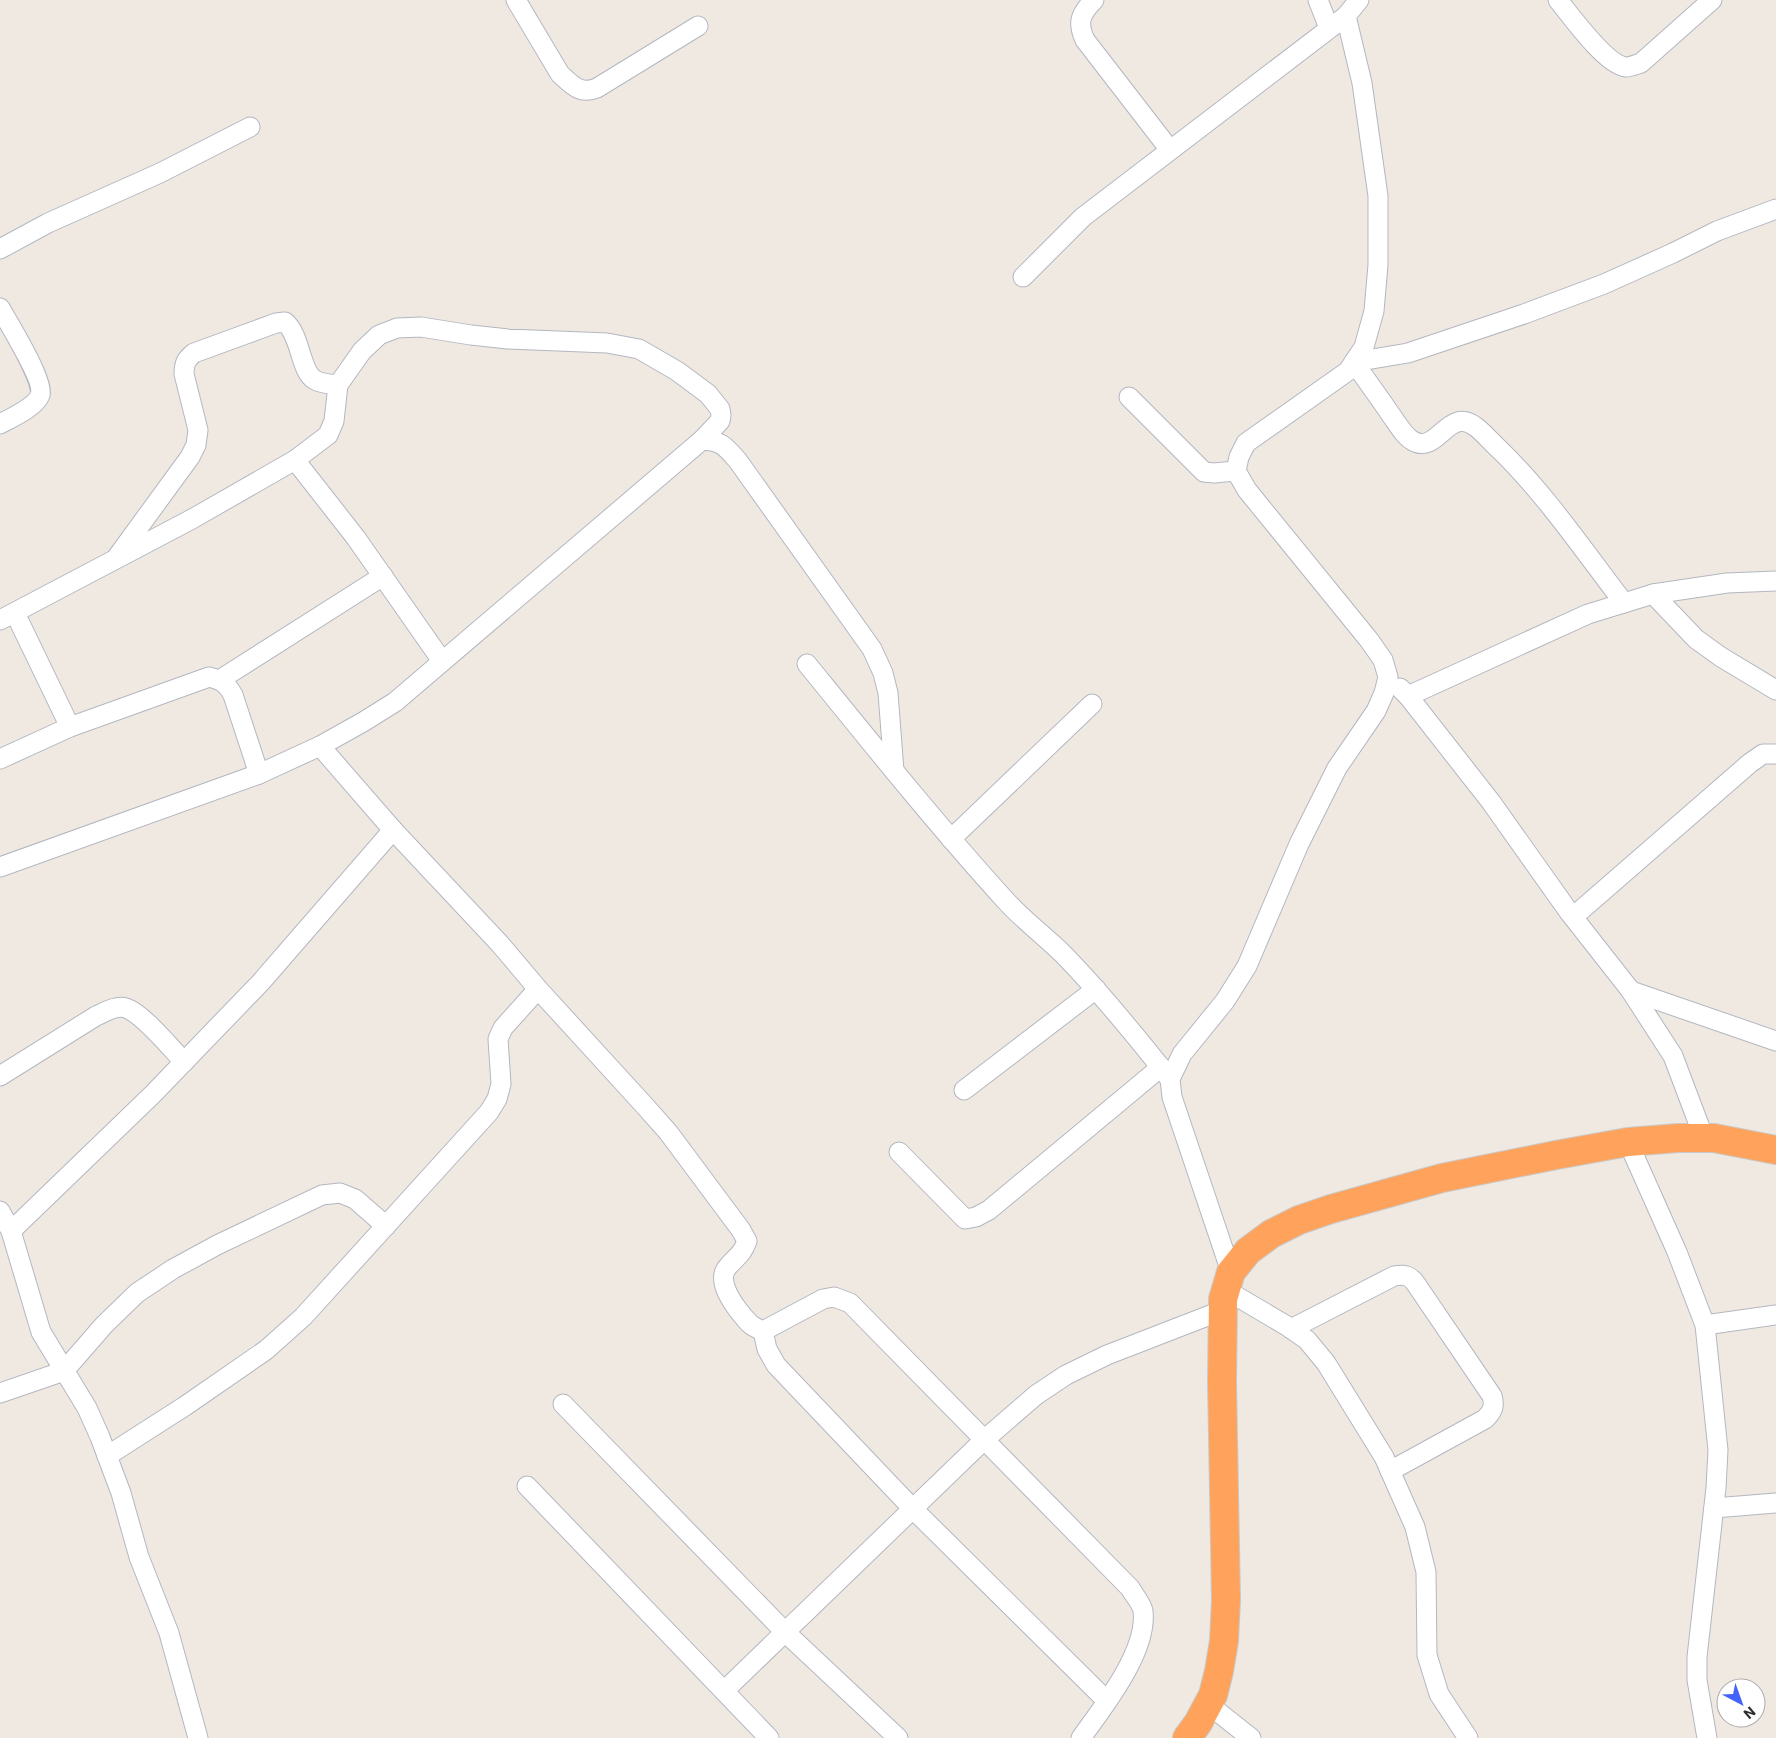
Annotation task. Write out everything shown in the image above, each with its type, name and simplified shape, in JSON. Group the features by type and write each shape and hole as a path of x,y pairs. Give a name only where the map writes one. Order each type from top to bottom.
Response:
{"highway":[{"path":"1187,1738 1198,1723 1213,1695 1224,1642 1226,1600 1222,1382 1227,1291 1248,1251 1271,1234 1307,1217 1442,1178 1556,1154 1628,1142 1704,1138 1747,1143 1776,1150"}],"street":[{"path":"516,0 560,74 569,83 582,91 597,88 698,26"},
{"path":"1094,0 1081,17 1079,28 1085,40 1170,150"},
{"path":"1318,0 1329,28"},
{"path":"1024,277 1083,217 1346,16 1359,0"},
{"path":"1558,0 1600,51 1613,62 1627,67 1641,63 1702,3"},
{"path":"899,1152 965,1219 976,1217 989,1210 1166,1073 1225,1001 1247,966 1299,844 1337,768 1376,711 1384,693 1388,677 1384,660 1247,490 1236,472 1239,457 1246,443 1348,371 1364,347 1374,311 1378,265 1378,196 1362,83 1346,16"},
{"path":"0,249 48,223 160,173 250,127"},
{"path":"1354,362 1408,353 1524,314 1604,284 1717,231 1776,209"},
{"path":"0,308 40,385 40,394 34,404 0,424"},
{"path":"115,560 190,457 196,445 198,430 184,374 184,365 194,353 276,323 285,322 294,333 308,373 312,379 338,385"},
{"path":"0,867 259,774 320,746 363,722 394,702 702,440 720,421 720,409 708,394 677,371 639,349 607,343 508,339 420,327 397,328 379,335 362,350 338,385 334,421 328,434 295,460 192,519 8,617 70,727"},
{"path":"1354,362 1402,430 1414,441 1424,443 1437,438 1457,420 1465,420 1476,427 1519,468 1624,603"},
{"path":"1129,397 1204,472 1214,474 1236,472"},
{"path":"702,440 715,441 727,449 738,461 872,649 883,674 888,693 894,771"},
{"path":"295,460 356,538 442,660"},
{"path":"221,679 383,576"},
{"path":"1408,696 1588,614 1653,594 1727,583 1776,581"},
{"path":"1653,594 1696,638 1721,657 1776,690"},
{"path":"807,664 894,771 1009,904 1063,954 1096,989 1166,1073 1227,1291 1307,1340 1326,1363 1384,1457 1415,1527 1426,1572 1427,1655 1439,1694 1468,1738"},
{"path":"1388,677 1408,696 1491,802 1573,917 1632,991 1673,1056 1704,1138"},
{"path":"0,759 70,727 209,678 221,679 228,685 259,774"},
{"path":"952,839 1092,704"},
{"path":"320,746 393,830 500,944 538,989 668,1132 741,1230 747,1241 740,1256 725,1270 724,1283 727,1294 750,1325 762,1331 767,1349 776,1365 913,1509 1107,1701"},
{"path":"1573,917 1750,763 1763,754 1776,754"},
{"path":"12,1231 184,1062 261,982 393,830"},
{"path":"107,1456 185,1406 266,1350 304,1317 489,1112 497,1099 501,1084 498,1039 503,1028 538,989"},
{"path":"964,1090 1096,989"},
{"path":"1632,991 1776,1041"},
{"path":"0,1076 96,1016 113,1008 126,1008 140,1016 184,1062"},
{"path":"1628,1142 1677,1252 1705,1326 1718,1450 1714,1508 1697,1657 1697,1680 1707,1738"},
{"path":"0,1393 64,1371 104,1325 137,1293 173,1269 217,1245 322,1195 340,1193 355,1199 386,1226"},
{"path":"0,1211 12,1231 41,1332 87,1408 121,1493 139,1557 169,1633 198,1738"},
{"path":"1291,1329 1394,1276 1403,1274 1412,1278 1492,1396 1494,1404 1492,1412 1485,1419 1390,1471"},
{"path":"724,1691 984,1440 1036,1395 1066,1375 1227,1291"},
{"path":"762,1331 823,1299 834,1297 850,1303 1130,1588 1143,1610 1143,1627 1137,1647 1120,1683 1081,1738"},
{"path":"1705,1326 1776,1315"},
{"path":"563,1404 785,1632 898,1738"},
{"path":"527,1486 769,1738"},
{"path":"1714,1508 1776,1503"},
{"path":"1208,1704 1251,1738"}]}
